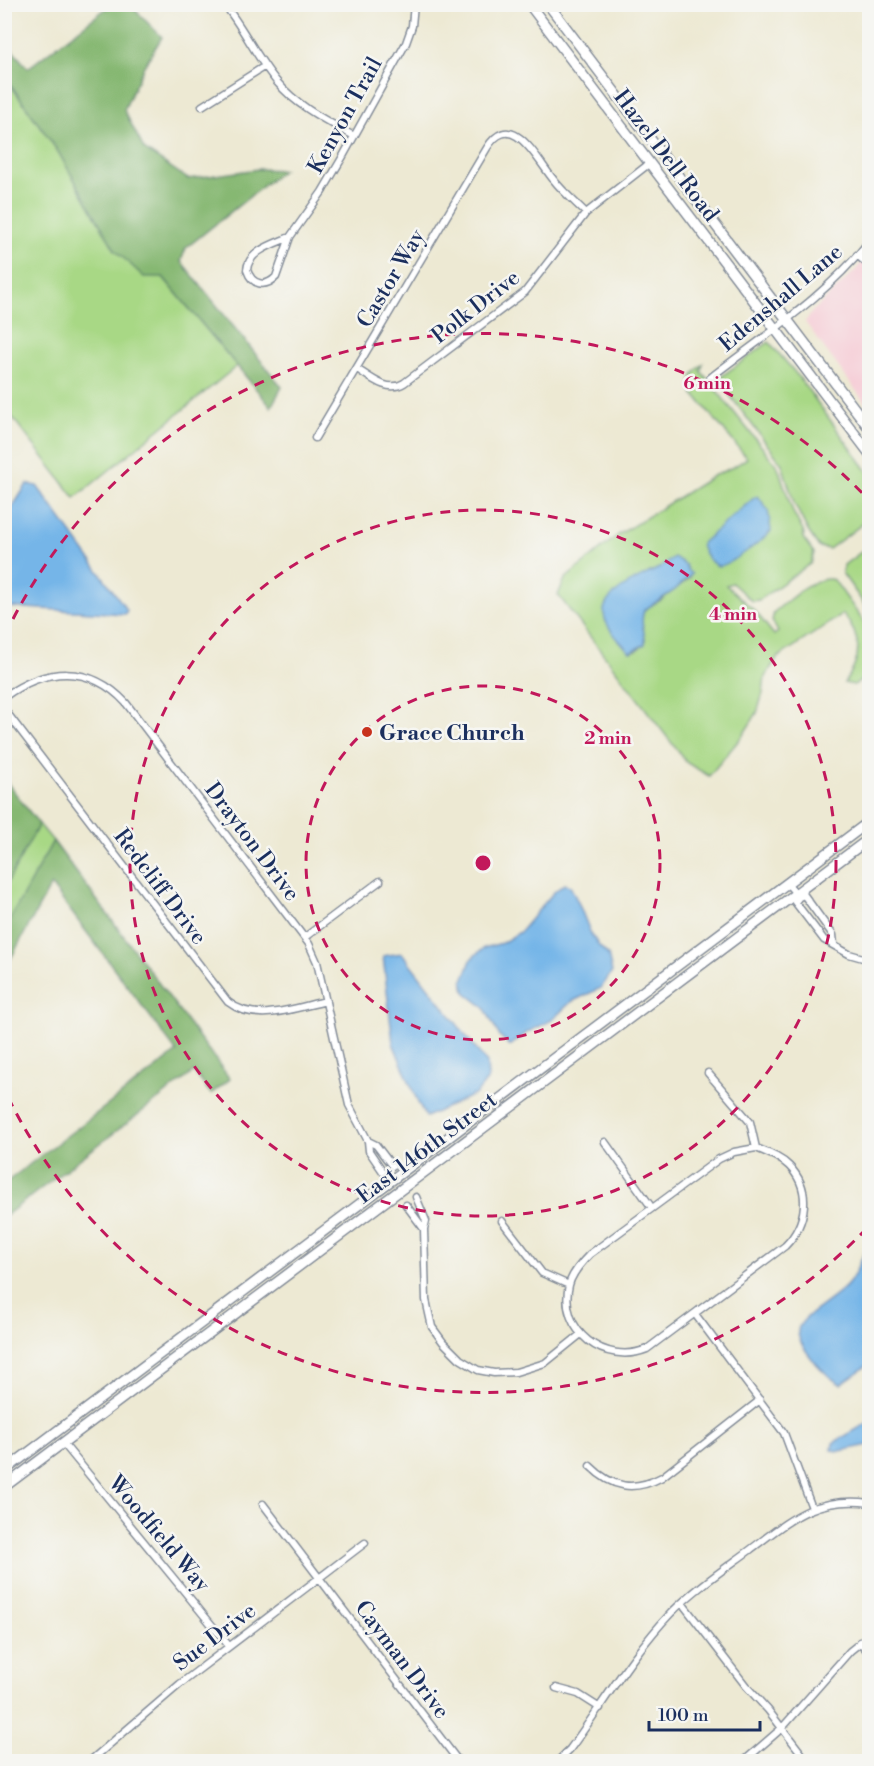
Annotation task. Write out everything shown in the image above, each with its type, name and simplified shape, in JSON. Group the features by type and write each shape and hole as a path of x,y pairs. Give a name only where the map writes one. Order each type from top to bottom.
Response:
{"main road":[{"name":"Hazel Dell Road","path":"529,4 870,454"},
{"name":"Hazel Dell Road","path":"548,4 870,429"},
{"name":"East 146th Street","path":"4,1471 870,821"},
{"name":"East 146th Street","path":"4,1487 797,895 870,838"}],"street":[{"path":"224,4 278,83 297,102 354,136"},
{"name":"Kenyon Trail","path":"290,237 250,258 247,270 252,279 257,283 265,284 276,277 290,237 322,192 406,43 412,26 414,4"},
{"path":"202,106 265,66"},
{"name":"Castor Way","path":"315,438 487,148 496,137 508,133 521,138 553,180 586,213"},
{"name":"Polk Drive","path":"357,369 388,386 397,387 404,383 525,292 586,213 650,163"},
{"name":"Edenshall Lane","path":"710,378 786,320 830,282 870,240"},
{"path":"863,248 869,253"},
{"path":"857,255 870,266"},
{"name":"Drayton Drive","path":"4,697 28,681 59,674 89,678 118,695 305,938 318,962 349,1105 368,1141 369,1150 384,1173"},
{"name":"Redcliff Drive","path":"4,709 228,1002 241,1011 261,1014 326,1001"},
{"path":"305,938 380,881"},
{"path":"788,883 797,895"},
{"path":"797,895 804,895 833,935 834,944"},
{"path":"797,895 795,902 824,940 849,954 870,960"},
{"path":"708,1073 750,1122 756,1148"},
{"name":"Drayton Drive","path":"368,1141 376,1145 392,1166"},
{"path":"605,1143 652,1208"},
{"path":"756,1148 777,1157 794,1172 801,1185 805,1205 800,1227 795,1236 656,1344 633,1354 617,1354 603,1350 581,1335 570,1310 569,1285 577,1269 590,1254 725,1155 756,1148"},
{"path":"416,1197 426,1221 423,1229 426,1300 432,1327 460,1359 478,1370 494,1373 516,1372 545,1363 581,1335"},
{"path":"406,1205 423,1229"},
{"path":"502,1221 542,1273 569,1285"},
{"path":"695,1314 784,1433 812,1508"},
{"path":"590,1466 613,1482 630,1488 648,1485 662,1477 760,1400"},
{"name":"Woodfield Way","path":"63,1443 229,1646"},
{"path":"557,1761 570,1749 642,1647 682,1603 787,1522 812,1508 846,1502 870,1503"},
{"name":"Cayman Drive","path":"263,1504 459,1761"},
{"name":"Sue Drive","path":"88,1761 180,1684 365,1543"},
{"path":"682,1603 808,1761"},
{"path":"742,1761 782,1728 850,1651 870,1635"},
{"path":"860,1642 870,1654"},
{"path":"556,1688 578,1694 600,1708"}],"shaded area":[{"path":"869,254 869,408 805,322"}],"green space":[{"path":"112,4 130,5 162,37 144,66 124,110 144,149 188,179 258,169 283,170 186,248 181,261 282,387 271,407 163,277 144,277 115,250 57,150 5,77 5,42 28,68"},
{"path":"5,77 57,150 237,366 75,498 5,408"},
{"path":"769,342 798,376 869,473 869,519 829,549 819,547 808,531 794,503 782,464 722,385 722,376"},
{"path":"703,364 701,371 778,467 793,512 804,533 803,538 814,553 811,563 759,600 752,601 732,583 726,585 755,611 774,635 778,632 772,621 774,612 811,584 819,580 834,580 869,629 869,675 854,685 844,683 855,665 857,640 843,614 777,658 765,677 757,713 743,735 709,776 687,763 558,595 565,579 618,535 713,476 747,458 693,393 691,380","holes":["674,557 686,565 690,578 661,600 643,610 645,643 637,650 630,652 606,622 648,573 660,568"]},
{"path":"869,546 869,611 842,573 844,565"},
{"path":"5,780 39,824 5,887"},
{"path":"39,824 53,841 5,929 5,887"},
{"path":"53,841 230,1079 211,1094 194,1072 5,1216 5,1183 177,1052 51,885 5,969 5,928"}],"water":[{"path":"27,484 37,486 127,610 125,614 8,607 4,602 5,519"},
{"path":"758,496 768,510 771,531 730,562 719,566 713,563 704,551 702,543"},
{"path":"674,557 686,565 692,574 675,590 644,610 642,620 645,644 630,652 607,624 604,614 605,606 616,592"},
{"path":"564,884 570,886 591,934 608,955 612,972 601,988 571,1002 552,1020 528,1032 510,1046 499,1035 484,1007 465,992 463,980 472,958 484,948 502,943 520,932 553,893"},
{"path":"402,953 487,1063 488,1079 476,1094 426,1117 393,1043 383,956"},
{"path":"869,1242 869,1364 841,1384 812,1359 801,1342 798,1334 799,1327 848,1284"},
{"path":"869,1422 869,1445 840,1451 832,1450 833,1443"}],"place":[{"name":"Grace Church","path":"367,732"}]}
